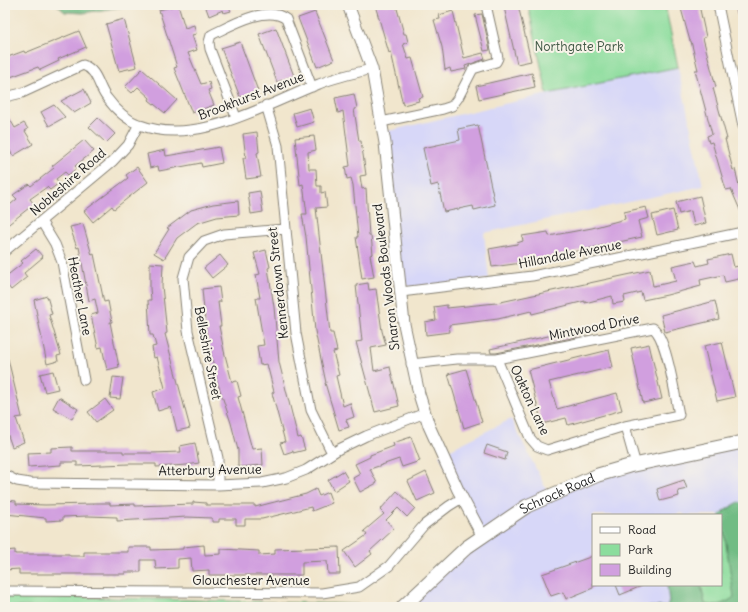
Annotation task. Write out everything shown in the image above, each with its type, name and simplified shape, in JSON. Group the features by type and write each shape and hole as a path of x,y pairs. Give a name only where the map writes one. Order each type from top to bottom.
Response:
{"main road":[{"name":"Schrock Road","path":"403,607 445,566 482,536 527,506 598,475 636,465 743,442"}],"street":[{"name":"Sharon Woods Boulevard","path":"348,5 372,69 381,122 404,324 412,364 425,413 462,498 482,536"},
{"path":"381,122 452,106 473,69 496,62 498,58 486,5"},
{"path":"718,5 739,88 743,126"},
{"path":"236,117 210,49 209,42 211,34 255,16 272,13 280,14 286,19 312,87"},
{"name":"Brookhurst Avenue","path":"5,97 28,90 83,65 90,67 94,72 107,98 122,115 139,124 156,130 176,132 193,131 266,106 312,87 372,69"},
{"name":"Kennerdown Street","path":"266,106 278,146 296,333 311,410 332,453"},
{"name":"Nobleshire Road","path":"5,252 113,161 128,145 139,124"},
{"name":"Heather Lane","path":"41,221 55,244 62,262 84,380"},
{"name":"Belleshire Street","path":"218,485 218,458 188,331 183,278 189,257 204,242 224,234 285,229"},
{"name":"Hillandale Avenue","path":"401,292 532,276 743,232"},
{"name":"Mintwood Drive","path":"497,359 653,328 658,332 664,344 679,415"},
{"name":"Oakton Lane","path":"412,364 457,359 497,359 530,438 537,446 547,450 625,426 679,415"},
{"name":"Atterbury Avenue","path":"5,475 17,481 30,483 218,485 262,483 286,478 306,470 332,453 366,436 425,413"},
{"path":"625,426 636,465"},
{"name":"Glouchester Avenue","path":"5,591 322,593 359,586 389,566 424,525 448,506 462,498"}],"shaded area":[{"path":"678,67 703,186 484,233 489,279 411,287 400,282 384,132 547,94"},
{"path":"511,419 549,495 595,478 738,443 743,470 743,504 739,502 721,514 592,514 592,586 667,586 669,602 666,607 403,606 483,533 439,455"}],"green space":[{"path":"57,5 134,5 83,13 65,12"},
{"name":"Northgate Park","path":"528,5 665,5 678,67 547,94"},
{"path":"739,502 743,504 743,607 666,607 669,602 667,586 701,586 705,604 709,605 720,604 734,597 722,517 724,511"},
{"path":"722,517 735,597 720,604 705,604 701,586 722,586"},
{"path":"5,595 380,605 379,607 5,607"}],"building":[{"path":"178,5 185,28 194,25 196,34 192,35 197,50 188,53 201,84 209,82 211,89 208,90 214,105 192,113 174,68 177,67 159,10"},
{"path":"205,5 234,5 229,7 231,11 224,13 223,10 209,16"},
{"path":"375,5 396,5 404,34 406,34 408,42 403,44 408,59 412,58 423,97 418,98 419,101 403,105 391,52 389,53"},
{"path":"518,5 531,61 517,64 504,7"},
{"path":"680,5 699,5 706,37 703,38 716,87 713,88 727,139 725,139 733,170 735,169 741,194 743,194 743,217 731,189 726,190 712,142 709,143 707,136 712,134 695,70 698,70 691,41"},
{"path":"735,5 743,5 743,28 741,28"},
{"path":"453,11 464,58 483,53 485,59 465,66 466,69 451,72 450,68 445,70 442,47 434,20 440,19 439,15"},
{"path":"315,12 334,60 317,67 298,18"},
{"path":"482,14 490,50 484,51 475,15"},
{"path":"124,19 137,67 119,71 106,24"},
{"path":"276,28 294,76 277,82 259,34"},
{"path":"79,31 86,47 58,59 59,61 40,70 38,67 5,79 5,58 24,51 25,53"},
{"path":"240,42 258,91 240,97 221,48"},
{"path":"142,69 177,100 165,113 149,100 150,98 138,87 132,93 125,87"},
{"path":"532,73 535,87 479,99 476,86"},
{"path":"84,89 91,103 74,113 61,101"},
{"path":"354,94 357,108 354,109 366,175 360,176 362,189 366,188 369,236 371,236 373,254 370,255 374,277 362,279 356,237 358,237 353,185 351,178 347,179 345,167 350,166 343,111 338,113 335,98"},
{"path":"54,105 65,117 49,126 41,112"},
{"path":"310,108 314,122 297,127 293,113"},
{"path":"5,111 15,128 24,123 28,129 25,131 33,144 13,156 5,142"},
{"path":"98,118 115,134 106,143 89,127"},
{"path":"478,125 495,205 474,210 473,206 444,212 438,184 431,186 423,148 460,140 458,129"},
{"path":"257,132 259,152 257,153 261,177 246,179 243,158 246,158 243,134"},
{"path":"314,136 316,150 308,152 309,169 316,169 317,186 321,186 321,193 325,192 327,207 316,208 330,333 333,333 337,351 333,352 339,375 336,376 343,406 350,403 354,417 346,420 349,427 339,430 325,383 315,331 306,237 302,214 307,214 303,184 300,185 295,138"},
{"path":"84,140 94,151 75,166 77,168 68,175 65,172 56,179 59,183 50,190 47,187 30,199 34,204 5,227 5,209 17,199 13,195 29,184 31,186 54,168 52,166"},
{"path":"219,147 222,163 202,167 201,163 159,171 158,166 150,168 147,154 165,150 166,156"},
{"path":"137,167 148,182 114,209 112,206 93,222 84,211 128,178 126,175"},
{"path":"260,191 263,212 251,214 248,193"},
{"path":"700,196 706,223 694,226 691,211 679,214 676,202"},
{"path":"238,201 239,215 217,217 197,223 177,238 164,259 154,253 169,229 167,228 191,210 213,204"},
{"path":"646,207 649,218 638,221 642,237 522,263 492,267 489,249 517,244 523,241 522,236 548,232 549,236 592,228 625,219 624,212"},
{"path":"673,210 678,230 657,235 652,215"},
{"path":"83,224 92,255 94,254 104,302 108,301 112,322 110,322 119,367 107,370 102,347 98,348 91,315 98,313 95,299 89,301 79,247 77,248 70,227"},
{"path":"36,249 43,257 24,273 27,277 11,290 5,282 5,277 23,263 21,261"},
{"path":"266,250 270,267 268,268 274,307 279,362 298,438 301,437 305,450 293,453 293,451 284,454 280,443 285,442 272,393 274,392 267,364 260,365 257,346 264,345 256,298 260,298 256,275 260,274 254,253"},
{"path":"731,254 734,267 743,265 743,278 725,282 723,275 700,280 701,286 643,300 641,292 624,296 625,302 613,304 612,296 532,314 531,311 498,319 449,325 450,332 426,335 425,322 436,320 434,307 447,305 447,308 496,303 650,270 653,286 676,281 672,266 695,261 697,266 709,263 708,259"},
{"path":"220,255 228,265 212,278 204,268"},
{"path":"150,263 163,264 162,286 167,333 165,334 190,428 177,431 171,407 158,411 153,392 165,388 157,357 154,358 152,347 156,346 153,335 150,335 148,300 151,300"},
{"path":"368,283 369,290 376,289 382,331 386,345 371,348 374,371 390,367 399,406 375,412 356,342 362,341 356,285"},
{"path":"219,287 221,302 218,302 221,326 219,326 224,351 232,382 237,381 241,396 238,397 252,449 262,448 263,465 238,467 238,450 217,381 206,331 202,289"},
{"path":"47,296 52,314 49,315 61,355 57,356 58,361 47,364 34,300"},
{"path":"715,301 719,319 665,332 661,315"},
{"path":"575,330 577,337 496,353 491,353 490,349"},
{"path":"722,342 735,397 717,401 704,346"},
{"path":"649,344 662,399 643,403 631,348"},
{"path":"609,350 613,367 549,382 557,409 617,393 622,410 568,425 566,418 542,424 528,370"},
{"path":"5,359 8,359 22,417 16,418 24,442 12,447 5,427 8,426 5,415"},
{"path":"466,369 482,422 464,428 448,374"},
{"path":"53,371 58,389 45,392 40,374"},
{"path":"113,377 123,378 120,399 110,398"},
{"path":"59,397 78,409 72,419 53,408"},
{"path":"105,399 113,410 96,422 88,412"},
{"path":"411,437 420,461 402,467 399,459 370,469 377,483 360,492 353,478 360,474 355,464 370,457 370,455 394,446 393,443"},
{"path":"195,443 199,463 187,465 156,467 156,464 77,466 77,462 61,462 61,465 28,467 27,453 51,452 51,448 72,447 72,451 123,451 123,453 181,452 180,446"},
{"path":"487,445 507,452 505,460 484,453"},
{"path":"343,471 349,481 334,491 328,480"},
{"path":"426,472 435,493 417,501 408,481"},
{"path":"684,480 687,489 678,491 679,496 660,501 657,489"},
{"path":"316,489 319,496 328,492 332,503 312,511 311,507 262,519 245,519 245,525 236,525 236,519 219,519 219,522 212,522 212,518 187,517 117,521 117,517 88,516 63,517 63,520 46,521 46,518 5,514 5,500 16,501 16,504 45,505 110,503 110,505 135,504 135,506 193,504 193,502 206,503 206,505 255,505 255,507 306,494"},
{"path":"397,491 415,508 407,517 398,508 386,520 394,529 370,551 372,554 355,567 344,551 367,535 364,531 384,514 380,510"},
{"path":"204,545 205,555 221,554 221,549 259,551 259,555 275,554 275,549 339,547 340,574 328,574 327,561 302,562 302,575 209,575 209,570 192,571 191,558 178,559 178,568 156,569 155,560 141,560 141,572 125,572 125,574 19,574 19,569 5,570 5,551 15,550 15,554 69,554 70,556 84,556 84,552 128,552 128,547 151,547 151,550 183,549 183,547"},
{"path":"592,556 593,588 566,599 563,592 551,596 542,574"},
{"path":"616,586 642,586 620,595"}]}
